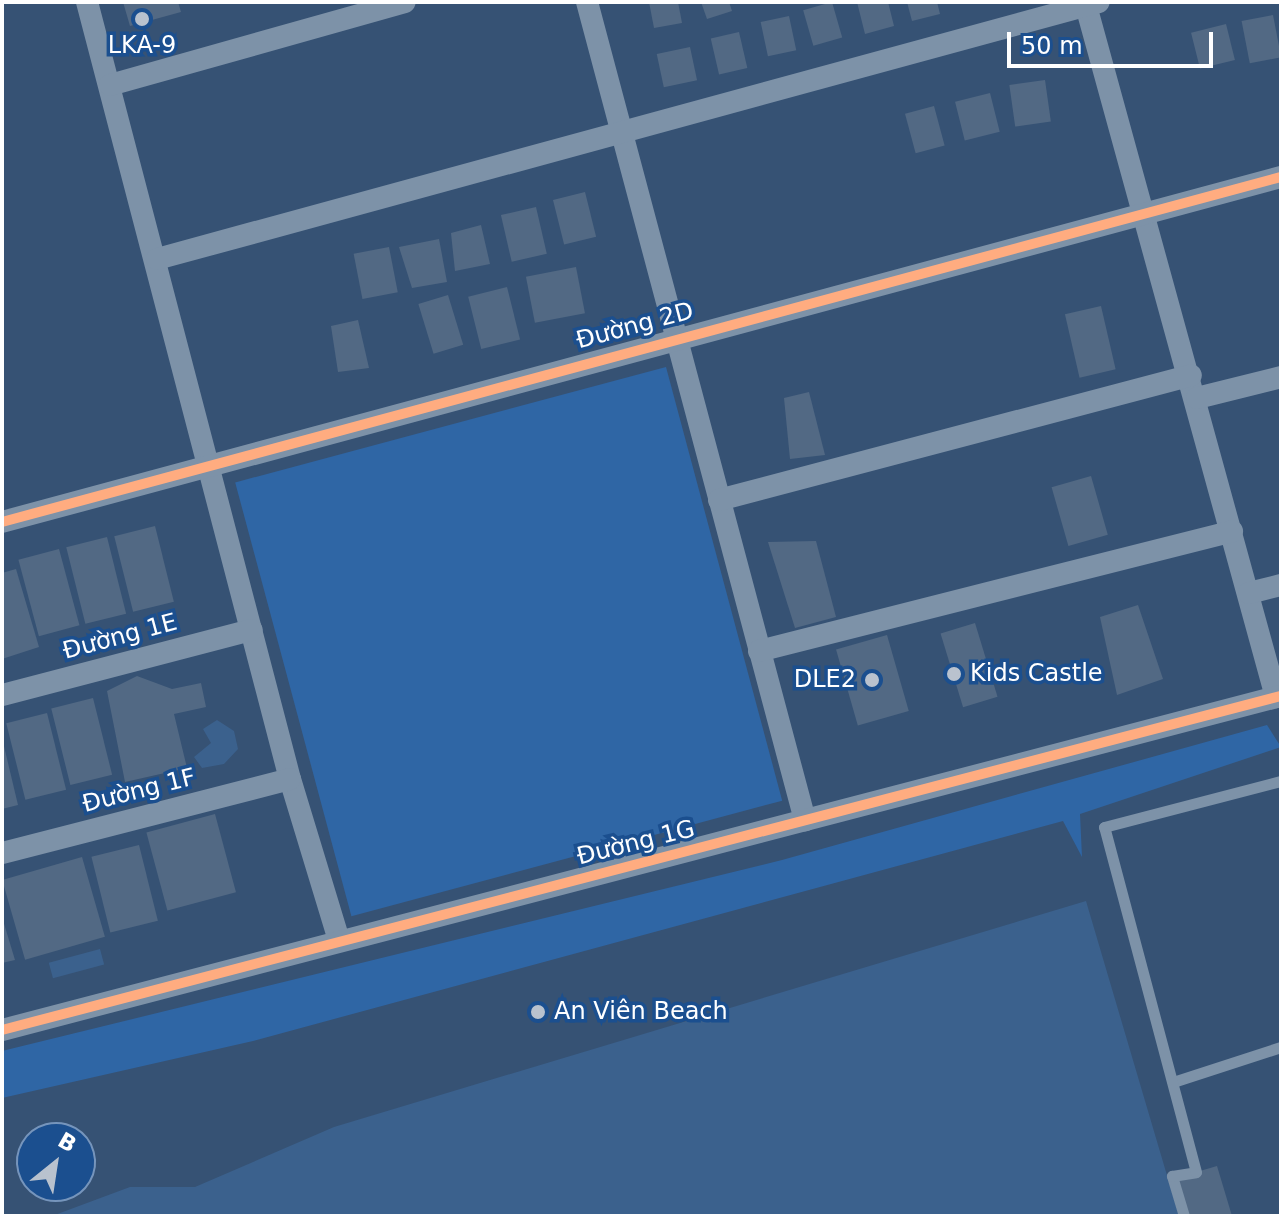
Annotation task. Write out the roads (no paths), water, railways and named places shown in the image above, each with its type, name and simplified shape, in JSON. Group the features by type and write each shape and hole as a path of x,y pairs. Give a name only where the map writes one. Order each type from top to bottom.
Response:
{"street":[{"path":"87,2 157,259 206,468 290,779 339,940"},
{"path":"110,85 405,2"},
{"path":"587,2 805,820"},
{"path":"157,259 623,128 1090,3 1144,215 1278,696"},
{"name":"Đường 2D","path":"2,522 206,468 675,335 1281,177"},
{"path":"719,500 1191,375"},
{"path":"1197,398 1281,377"},
{"path":"759,651 1232,531"},
{"path":"1249,593 1281,585"},
{"name":"Đường 1E","path":"2,695 252,630"},
{"name":"Đường 1G","path":"2,1030 1278,696"},
{"name":"Đường 1F","path":"2,853 290,779"}],"lane":[{"path":"1184,1216 1172,1176 1196,1172 1099,829 1281,781"},
{"path":"1173,1082 1281,1047"}],"place":[{"name":"LKA-9","path":"142,19"},
{"name":"Kids Castle","path":"954,674"},
{"name":"DLE2","path":"872,680"},
{"name":"An Viên Beach","path":"538,1012"}]}
